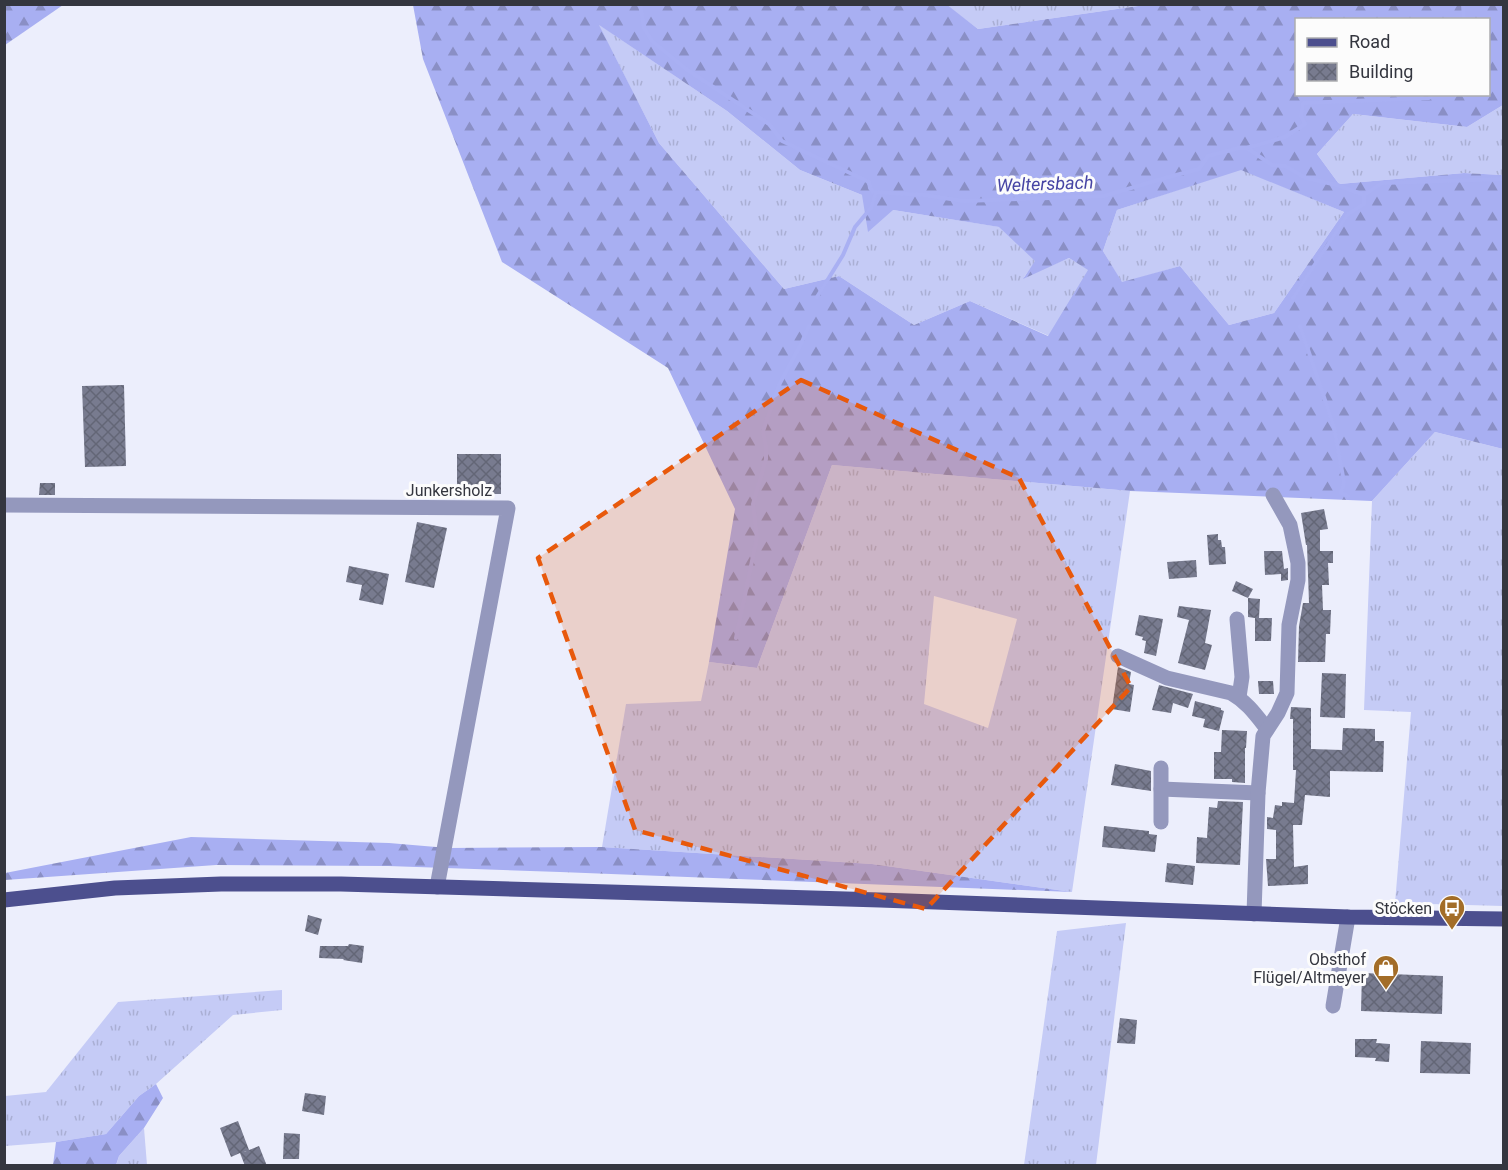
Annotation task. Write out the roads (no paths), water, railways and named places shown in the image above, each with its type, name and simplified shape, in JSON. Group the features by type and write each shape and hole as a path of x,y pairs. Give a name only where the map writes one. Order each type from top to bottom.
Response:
{"main road":[{"path":"4,900 115,888 221,884 341,884 1348,917 1503,919"}],"street":[{"path":"1254,914 1258,793 1263,736 1278,713 1287,693 1289,625 1298,580 1298,563 1290,525 1273,495"},
{"name":"Junkersholz","path":"4,505 508,508 437,888"},
{"path":"1237,619 1242,677 1239,697"},
{"path":"1118,656 1167,678 1231,693 1252,709 1267,729"},
{"path":"1161,768 1161,822"},
{"path":"1161,789 1258,793"},
{"path":"1333,1006 1348,917"}],"waterway":[{"name":"Weltersbach","path":"640,4 644,28 652,41 686,69 769,124 782,141 869,182 873,192 924,195 964,201 1104,196 1199,169 1208,156 1239,148 1247,148 1272,165 1285,166 1306,178 1337,185 1364,195 1382,183 1504,179"},
{"path":"1463,4 1464,18"},
{"path":"1247,148 1285,137 1305,124 1301,116 1303,103 1429,98 1432,96"},
{"path":"817,297 843,255 855,227 871,208 876,192"},
{"path":"1293,298 1348,214 1364,204 1364,195"},
{"path":"736,638 757,537 753,504 766,459 763,431 780,383 809,326"},
{"path":"1300,326 1334,427 1344,482 1341,493 1348,496"}],"place":[{"name":"Stöcken","path":"1452,931"},
{"name":"Obsthof Flügel/Altmeyer","path":"1386,991"}]}
